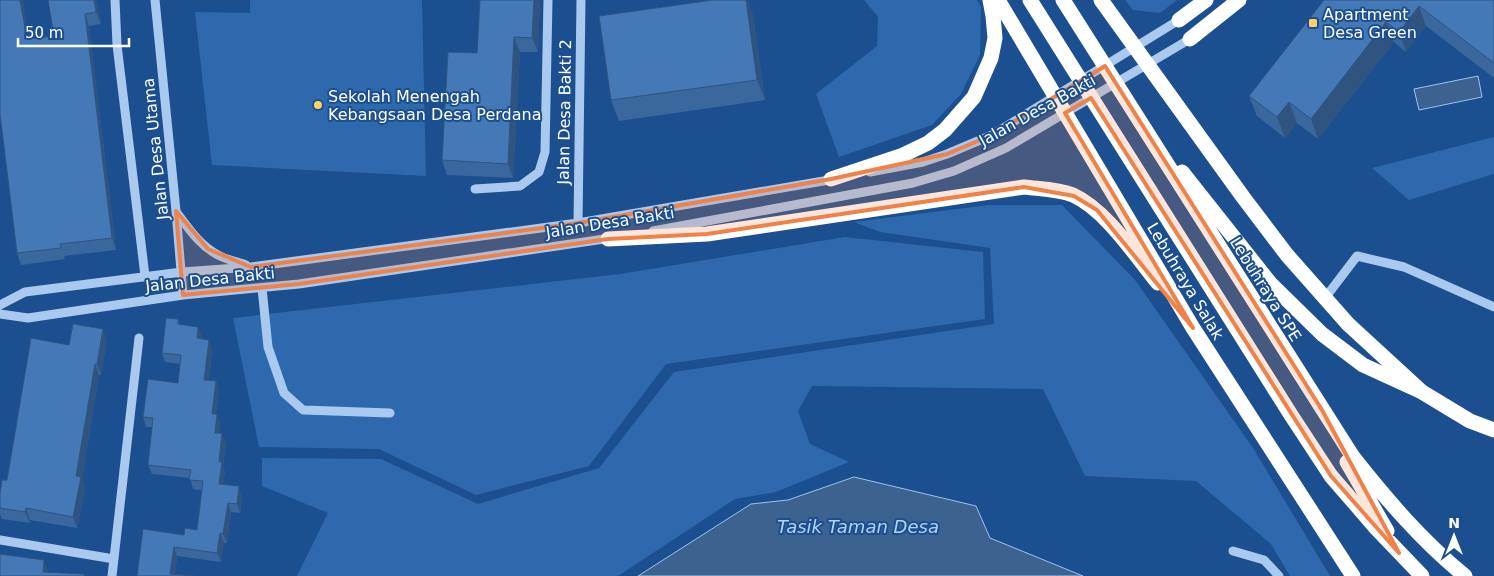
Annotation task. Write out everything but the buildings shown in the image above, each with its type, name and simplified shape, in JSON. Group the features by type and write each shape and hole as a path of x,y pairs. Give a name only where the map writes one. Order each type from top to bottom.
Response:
{"highway":[{"path":"830,179 903,155 928,143 945,130 974,97 991,58 995,38 990,0"},
{"name":"Lebuhraya Salak","path":"998,0 1193,328 1353,576"},
{"path":"1030,0 1286,408 1331,476 1376,528 1422,576"},
{"path":"1065,0 1300,362 1342,454 1413,576"},
{"name":"Lebuhraya SPE","path":"1065,0 1352,457 1395,509 1444,560 1465,576"},
{"path":"1101,0 1287,255 1348,324 1422,392"},
{"path":"1179,20 1206,0"},
{"path":"1190,39 1239,0"},
{"path":"1138,112 1177,167 1270,283 1322,334 1363,365 1422,392 1470,421 1494,430"},
{"path":"608,239 707,234 1024,187 1054,190 1074,196 1097,210 1112,226 1193,328"}],"street":[{"path":"115,0 117,45 145,276"},
{"name":"Jalan Desa Utama","path":"155,0 183,296"},
{"path":"475,189 520,186 539,172 545,152 548,0"},
{"name":"Jalan Desa Bakti 2","path":"578,224 581,0"},
{"name":"Jalan Desa Bakti","path":"0,305 25,292 145,276 251,267 578,224 923,162 992,135 1179,20"},
{"name":"Jalan Desa Bakti","path":"0,314 28,318 183,296 299,284 608,239 913,183 954,171 1006,148 1190,39"},
{"path":"176,212 197,239 208,249 219,256 251,267"},
{"path":"1325,298 1357,256 1404,267 1494,306"},
{"path":"262,288 268,347 284,393 303,410 390,413"},
{"path":"112,576 139,338"},
{"path":"0,540 114,559"},
{"path":"1233,552 1264,560 1279,576"}],"highlighted area":[{"path":"1105,66 1322,410 1399,553 1331,476 1091,98 1065,113 1193,328 1097,210 1074,196 1024,187 707,234 608,239 299,284 183,295 176,211 208,249 251,267 578,223 831,179 947,154 992,135"}],"shaded area":[{"name":"Sekolah Menengah Kebangsaan Desa Perdana","path":"250,0 422,0 426,176 212,165 195,12 250,13"},
{"path":"864,0 977,0 981,7 980,55 961,94 932,125 839,157 816,94 877,46 878,17"},
{"path":"1125,0 1177,0 1160,13 1133,10"},
{"path":"1494,137 1494,174 1409,200 1372,168"},
{"path":"989,205 1062,205 1135,280 1253,448 1330,576 1290,576 1271,544 1196,481 1085,476 1043,389 812,386 798,411 810,444 849,462 776,492 735,499 618,576 297,576 328,513 262,486 262,458 381,459 478,504 599,468 674,372 994,324 990,248 880,232 854,222"},
{"path":"845,237 983,252 985,319 666,364 589,466 476,495 379,449 259,447 233,318 620,274"}],"water":[{"path":"1478,76 1482,97 1419,110 1414,89"},
{"name":"Tasik Taman Desa","path":"854,477 976,506 990,538 1083,576 638,576 751,504 788,500"}],"place":[{"name":"Apartment Desa Green","path":"1313,23"},
{"name":"Sekolah Menengah Kebangsaan Desa Perdana","path":"318,105"}]}
